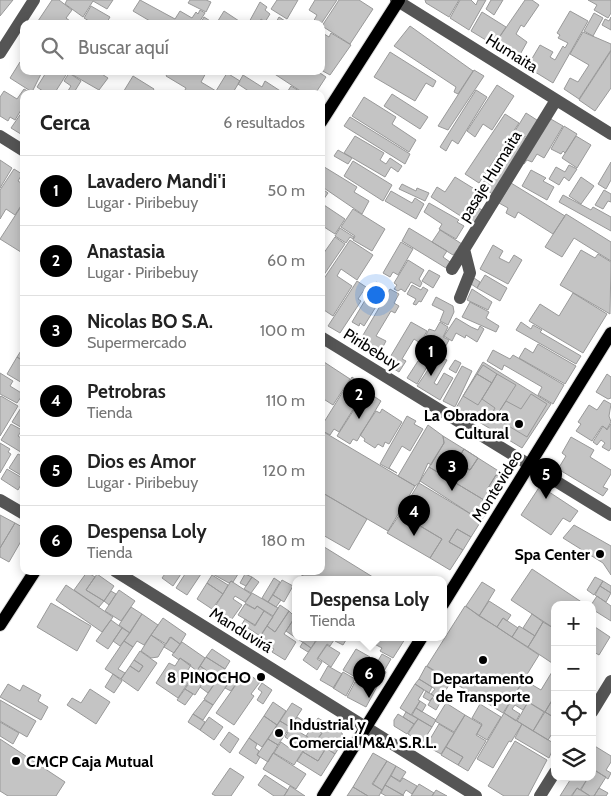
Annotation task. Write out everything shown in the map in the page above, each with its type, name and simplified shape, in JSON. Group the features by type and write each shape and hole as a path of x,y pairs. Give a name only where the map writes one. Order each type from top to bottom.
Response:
{"main road":[{"path":"325,116 398,0"},
{"name":"Montevideo","path":"447,598 611,334"},
{"path":"0,625 32,575"},
{"path":"323,796 420,641"}],"street":[{"path":"21,20 34,0"},
{"name":"Humaita","path":"398,0 611,134"},
{"path":"0,53 20,22"},
{"name":"pasaje Humaita","path":"452,269 556,100"},
{"path":"0,136 20,148"},
{"path":"460,298 470,273 464,248"},
{"name":"Piribebuy","path":"325,339 611,515"},
{"path":"0,500 20,512"},
{"name":"Manduvirá","path":"121,575 476,796"},
{"path":"596,706 611,682"},
{"path":"540,796 551,778"}],"building":[{"path":"0,0 13,0 0,16"},
{"path":"52,0 59,0 72,10 66,18 69,20 39,20"},
{"path":"67,0 113,0 107,9 93,1 83,17 65,4"},
{"path":"140,0 175,19 180,11 192,18 200,10 205,13 201,20 148,20 133,11"},
{"path":"190,0 206,0 211,2 206,12 188,3"},
{"path":"277,0 298,0 287,19 271,9"},
{"path":"315,0 337,0 324,20 314,20 317,15 309,10"},
{"path":"339,0 359,0 373,9 350,44 325,28 325,21"},
{"path":"425,0 459,0 449,17 426,3"},
{"path":"460,0 471,0 476,5 478,0 486,0 469,30 450,18"},
{"path":"491,0 503,0 494,15 486,9"},
{"path":"525,0 532,0 539,5 524,27 521,25 516,34 527,42 517,60 494,45"},
{"path":"588,0 611,0 611,13 608,18 594,10 597,5"},
{"path":"260,2 267,7 265,10 270,14 266,20 250,20"},
{"path":"91,6 110,17 108,20 87,20 84,18"},
{"path":"224,11 238,20 218,20"},
{"path":"570,11 588,21 553,83 527,67 540,45 553,52 550,57 555,60 563,46 565,48 568,43 558,38 560,35 557,33"},
{"path":"482,12 506,27 494,45 471,31"},
{"path":"594,13 603,18 593,36 584,31"},
{"path":"611,17 611,30 602,25 605,19 609,21"},
{"path":"410,26 473,71 458,94 454,92 456,87 394,46"},
{"path":"583,32 611,44 611,50 579,99 564,89 570,78 578,82 589,65 570,54"},
{"path":"331,33 351,45 330,75 325,72 325,34 329,37"},
{"path":"611,51 611,88 595,111 579,100"},
{"path":"390,52 436,81 433,87 426,83 415,101 374,77"},
{"path":"20,62 20,75 40,75 33,90 29,90 10,78"},
{"path":"474,70 484,76 448,130 438,126"},
{"path":"44,75 66,75 57,90 41,90 37,87"},
{"path":"68,75 72,75 81,81 75,90 68,90 71,86 64,81"},
{"path":"73,75 103,75 108,78 99,90"},
{"path":"205,75 201,82 214,90 185,90 186,88 166,76"},
{"path":"226,75 230,75 240,81 234,90 217,90"},
{"path":"243,75 262,87 265,81 279,90 247,90 238,84"},
{"path":"276,75 323,75 326,77 318,90 299,90"},
{"path":"133,76 154,89 153,90 124,90"},
{"path":"497,85 514,96 492,130 483,124 475,137 467,131"},
{"path":"291,86 298,90 288,90"},
{"path":"476,90 487,97 458,144 452,140 446,151 440,147"},
{"path":"4,91 17,99 20,95 20,112 15,120 10,117 8,121 0,116 0,97"},
{"path":"392,94 428,117 420,129 384,106"},
{"path":"364,97 396,117 392,124 416,140 409,152 352,116"},
{"path":"526,113 540,122 529,139 515,131"},
{"path":"505,114 519,123 479,183 465,174"},
{"path":"20,115 20,134 11,128"},
{"path":"350,117 410,154 405,164 344,126"},
{"path":"549,118 563,126 544,158 537,154 532,162 527,160 524,164 522,163"},
{"path":"564,126 577,134 565,153 563,151 561,154 551,149"},
{"path":"515,132 528,140 494,195 481,186"},
{"path":"355,136 384,153 380,160 386,164 390,158 402,166 398,172 391,167 385,177 344,153"},
{"path":"576,136 591,145 577,168 562,158"},
{"path":"338,150 352,158 348,164 334,156"},
{"path":"0,160 12,168 0,188"},
{"path":"353,161 392,185 383,201 344,176"},
{"path":"611,162 611,180 606,189 598,184"},
{"path":"569,165 577,169 569,181 564,177 559,185 549,179 556,167 565,172"},
{"path":"325,167 357,187 354,192 369,201 362,214 325,189"},
{"path":"14,169 20,173 18,181 20,182 20,207 15,215 6,209 0,219 0,190"},
{"path":"531,170 546,178 543,181 554,187 547,200 522,186"},
{"path":"455,177 481,193 474,205 482,210 473,224 431,197 437,187 445,192"},
{"path":"581,177 594,186 581,204 569,196"},
{"path":"511,183 565,216 553,234 518,212 515,218 506,213 508,208 499,203"},
{"path":"402,184 416,191 417,188 429,193 425,201 399,189"},
{"path":"604,190 611,194 611,202 608,201 603,209 595,205"},
{"path":"391,191 412,203 415,198 424,204 416,219 385,201"},
{"path":"563,195 591,210 593,207 611,217 611,231 559,202"},
{"path":"429,203 459,220 457,222 464,226 456,239 439,229 442,224 424,212"},
{"path":"325,206 345,219 335,234 325,228"},
{"path":"20,208 20,252 0,239"},
{"path":"353,209 385,229 372,251 353,240 355,236 341,227"},
{"path":"566,214 611,242 611,261 574,238 562,257 545,247"},
{"path":"340,228 354,237 353,239 350,237 346,243 335,236"},
{"path":"409,228 447,251 443,257 450,262 446,268 402,241"},
{"path":"440,230 462,244 453,255 432,242"},
{"path":"335,237 345,244 325,273 325,251"},
{"path":"350,240 373,255 357,280 341,269 337,276 352,286 333,316 325,311 325,277"},
{"path":"401,242 413,249 398,275 393,272 390,277 383,273"},
{"path":"493,245 503,251 499,258 509,263 514,255 522,260 508,284 480,269"},
{"path":"581,250 595,258 598,254 611,262 610,314 560,285"},
{"path":"408,260 424,270 419,279 422,283 420,287 411,282 405,292 401,289 398,291 394,289 397,285 394,283"},
{"path":"429,270 440,276 433,288 422,281"},
{"path":"485,275 507,288 500,301 477,288"},
{"path":"474,278 480,282 477,288 471,284"},
{"path":"357,281 366,287 358,299 361,301 340,333 328,326"},
{"path":"376,282 387,289 364,326 360,323 359,326 352,322"},
{"path":"412,285 421,290 423,287 428,290 421,302 419,301 416,305 413,304 416,299 407,294"},
{"path":"390,289 399,294 394,303 399,306 395,313 391,311 376,336 386,341 377,358 368,353 370,348 359,342"},
{"path":"472,289 492,302 488,310 467,300"},
{"path":"573,293 607,314 583,353 529,321 540,304 559,316"},
{"path":"436,297 453,306 454,312 448,325 440,321 444,311 432,305"},
{"path":"470,302 489,312 486,318 499,326 496,332 462,317"},
{"path":"456,318 478,330 480,326 484,329 477,342 466,335 465,338 456,333 452,341 444,336"},
{"path":"411,322 427,331 420,343 414,339 402,359 406,361 399,372 386,364"},
{"path":"440,322 448,327 443,337 449,340 441,355 421,345 429,329 435,331"},
{"path":"521,322 531,329 533,325 542,330 540,332 581,356 576,364 516,330"},
{"path":"538,344 576,366 565,384 519,358 525,348 533,353"},
{"path":"493,350 510,359 513,355 564,385 553,404 538,395 542,387 504,365 502,370 487,361"},
{"path":"430,352 434,355 417,384 407,378 418,361 423,363"},
{"path":"438,355 447,360 434,383 437,385 444,373 453,378 440,400 417,386"},
{"path":"17,357 20,359 20,382 7,374"},
{"path":"455,360 461,363 456,373 449,369"},
{"path":"483,362 551,404 522,448 456,408"},
{"path":"325,363 350,379 333,405 325,400"},
{"path":"483,365 497,374 492,383 477,374"},
{"path":"462,366 472,371 455,407 443,401"},
{"path":"0,373 13,381 10,386 20,392 20,398 17,403 0,394"},
{"path":"477,374 492,383 478,405 463,396"},
{"path":"497,374 516,385 495,418 491,415 495,408 482,399"},
{"path":"607,374 611,377 611,398 608,399 596,392"},
{"path":"352,377 356,380 355,383 358,381 367,387 339,432 334,429 330,435 325,432 325,421"},
{"path":"366,391 381,401 357,441 353,439 350,444 337,436"},
{"path":"531,394 547,404 527,437 495,418 506,401 521,409"},
{"path":"0,397 18,406 0,436"},
{"path":"604,400 611,404 609,416 611,422 607,429 602,426 592,441 576,431 581,424 578,422 589,405 597,410"},
{"path":"20,409 20,427 12,422"},
{"path":"382,409 402,422 389,444 385,442 383,447 378,444 375,448 364,441 365,439 360,435 376,411 380,413"},
{"path":"407,416 416,421 414,424 423,429 410,451 402,446 389,468 397,473 380,464"},
{"path":"11,424 20,429 18,436 20,437 20,452 1,440"},
{"path":"611,424 611,448 609,451 602,447 605,443 601,440 597,445 593,442 603,426 607,430"},
{"path":"428,425 443,436 444,443 431,465 428,463 419,483 415,486 398,476"},
{"path":"325,433 415,486 388,531 325,494"},
{"path":"443,436 464,449 456,462 470,470 478,458 508,477 506,481 496,475 488,488 498,494 471,537 457,529 449,542 463,550 450,570 430,558 442,539 400,514 419,483 474,516 484,500 429,467 444,443"},
{"path":"571,437 594,450 590,457 611,470 611,474 603,487 608,489 603,496 558,469 566,456 562,453"},
{"path":"0,443 10,449 8,452 11,454 0,473"},
{"path":"464,449 478,458 470,470 456,462"},
{"path":"464,449 478,458 470,470 456,462"},
{"path":"18,454 20,455 20,475 9,468"},
{"path":"429,467 484,500 474,516 420,481"},
{"path":"7,469 20,477 20,486 18,490 1,479"},
{"path":"496,475 506,481 498,494 488,488"},
{"path":"540,486 578,511 570,522 563,518 551,535 521,515"},
{"path":"325,494 367,519 349,550 325,536"},
{"path":"400,514 442,539 430,558 387,533"},
{"path":"0,515 15,523 0,548"},
{"path":"15,523 20,526 20,543 9,562 0,557 0,548"},
{"name":"Spa Center","path":"574,525 611,546 611,575 603,563 563,538"},
{"path":"457,529 471,537 463,550 449,542"},
{"path":"325,547 371,576 302,575 325,575"},
{"path":"532,569 580,601 551,601 551,626 511,600"},
{"path":"85,575 92,575 95,577 86,590 104,601 99,607 74,590"},
{"path":"96,575 114,586 104,601 86,590"},
{"path":"164,575 180,575 173,586 162,578"},
{"path":"184,575 200,575 187,595 176,588"},
{"path":"212,575 228,585 223,594 207,583"},
{"path":"214,575 237,575 233,582 229,583"},
{"path":"244,575 252,577 246,586 240,583"},
{"path":"252,577 259,582 251,593 244,589"},
{"path":"595,577 603,581 594,595 587,590"},
{"path":"274,578 280,582 268,602 262,598"},
{"path":"282,580 292,585 284,602 273,595"},
{"path":"231,581 251,594 245,602 235,596 233,599 242,605 232,619 213,610"},
{"path":"603,581 611,586 611,593 600,586"},
{"path":"482,582 495,590 479,616 466,606"},
{"path":"207,583 223,594 212,609 197,599"},
{"path":"66,585 113,617 102,632 56,600"},
{"path":"600,586 611,593 606,602 595,595"},
{"path":"119,590 135,601 121,621 105,611"},
{"path":"111,591 116,594 109,605 104,601"},
{"path":"252,593 278,608 273,616 257,606 255,609 245,603"},
{"path":"273,595 281,600 276,607 268,602"},
{"path":"597,596 611,606 611,621 596,612 596,601 594,601"},
{"path":"489,601 511,615 507,621 503,618 497,627 479,616"},
{"path":"51,603 91,626 77,651 37,627"},
{"path":"245,604 255,609 257,606 264,611 255,625 238,615"},
{"path":"280,605 289,611 275,632 267,626"},
{"name":"Departamento de Transporte","path":"465,606 539,655 503,713 427,666 443,641 447,641 447,634"},
{"path":"131,607 142,614 130,633 119,625"},
{"path":"264,611 273,617 260,636 242,624 245,619 255,626"},
{"path":"289,611 292,614 292,622 284,634 296,642 285,660 272,652 274,649 259,639 267,626 275,632"},
{"path":"142,614 158,625 144,645 137,641 133,647 124,641"},
{"path":"532,614 543,622 535,636 523,628"},
{"path":"163,618 186,634 180,644 170,637 166,644 151,635"},
{"path":"503,618 518,628 512,637 497,627"},
{"path":"111,620 122,628 108,649 96,641"},
{"path":"292,622 292,635 286,631"},
{"path":"543,622 551,627 551,662 528,647"},
{"path":"519,626 535,636 528,647 512,637"},
{"path":"122,628 130,633 120,646 113,641"},
{"path":"596,628 610,637 599,655 596,653"},
{"path":"151,635 165,645 158,657 151,658 141,651"},
{"path":"171,637 180,644 174,653 164,647"},
{"path":"124,641 133,647 118,669 125,673 121,679 105,669"},
{"path":"301,641 315,641 311,648"},
{"path":"316,641 333,641 330,646 327,644 317,659 322,662 317,670 303,660"},
{"path":"335,641 345,641 343,645"},
{"path":"369,641 404,641 393,658 380,651 382,648"},
{"path":"182,642 205,658 197,671 180,658 179,660 172,655"},
{"path":"303,642 311,648 308,652 300,647"},
{"path":"327,645 340,653 331,667 318,658"},
{"path":"212,649 230,661 225,669 206,657"},
{"path":"356,649 370,657 357,678 343,670"},
{"path":"140,651 157,663 138,691 121,679 130,666 139,672 143,666 134,660"},
{"path":"382,654 391,659 384,671 386,672 382,680 371,673"},
{"path":"206,657 225,669 216,682 211,679 209,681 214,684 208,693 200,687 210,673 200,666"},
{"path":"180,658 191,665 186,673 192,677 178,698 156,683 169,663 175,666"},
{"path":"134,660 143,666 139,672 130,666"},
{"path":"200,666 210,673 203,684 193,677"},
{"path":"328,666 342,674 334,688 320,680"},
{"path":"426,666 439,674 438,676 441,679 442,677 451,682 440,699 431,694 435,689 419,679"},
{"path":"365,670 373,674 365,687 357,683"},
{"path":"223,672 232,678 213,705 204,699"},
{"path":"245,672 260,682 251,694 254,696 234,725 216,713"},
{"path":"343,672 355,679 346,696 333,688"},
{"path":"113,674 122,681 114,693 105,687"},
{"path":"551,674 551,702 545,712 515,694 524,680 541,690"},
{"path":"193,677 202,684 195,695 185,689"},
{"path":"373,677 380,681 366,707 347,697 355,682 367,689"},
{"path":"232,678 238,681 231,691 225,688"},
{"path":"419,679 432,687 429,693 415,684"},
{"path":"262,683 272,690 263,704 257,700 262,692 258,689"},
{"path":"8,684 20,691 23,685 41,695 38,701 48,707 41,720 0,697"},
{"path":"415,684 424,690 418,700 420,701 411,715 400,708"},
{"path":"90,689 110,702 96,724 67,705 72,698 81,703"},
{"path":"185,689 193,694 185,705 177,700"},
{"path":"426,691 434,696 430,701 423,697"},
{"path":"515,694 528,702 523,710 515,705 512,709 520,714 516,721 504,713"},
{"path":"432,698 440,703 436,710 428,705"},
{"path":"0,700 36,721 27,737 0,721"},
{"path":"204,700 213,705 203,720 193,714"},
{"path":"420,701 426,705 422,712 416,708"},
{"path":"273,702 286,711 277,725 264,716"},
{"path":"528,702 544,712 533,731 517,721"},
{"path":"551,702 551,716 545,712"},
{"name":"Industrial y Comercial M&A S.R.L.","path":"292,703 302,709 290,727 280,721"},
{"path":"446,703 465,715 454,732 435,721"},
{"path":"480,704 501,717 487,740 477,734 482,724 472,718"},
{"path":"416,708 436,720 432,727 412,715"},
{"path":"406,712 418,719 414,724 403,717"},
{"path":"545,712 551,716 551,735 548,740 533,731"},
{"path":"504,713 522,724 493,768 477,759"},
{"path":"193,714 205,722 200,730 188,722"},
{"path":"398,714 414,724 407,734 394,726 394,720"},
{"path":"465,715 482,725 476,735 486,741 468,771 458,765 463,757 446,747"},
{"path":"264,716 277,725 262,747 249,738"},
{"path":"209,717 223,727 214,740 200,730"},
{"path":"297,717 303,721 298,731 291,727"},
{"path":"318,718 342,733 344,740 335,754 326,748 328,744 318,738 322,733 312,727"},
{"path":"418,719 432,727 422,743 408,734"},
{"name":"Industrial y Comercial M&A S.R.L.","path":"280,721 290,727 278,745 268,739"},
{"path":"0,722 19,733 13,744 0,736"},
{"path":"439,724 454,733 441,754 426,746"},
{"path":"522,724 551,742 549,758 515,738"},
{"path":"291,727 311,739 304,749 285,737"},
{"path":"312,727 322,733 316,742 306,736"},
{"path":"229,732 239,739 230,753 220,745"},
{"path":"249,738 257,744 255,748 259,751 257,755 260,757 256,764 239,753"},
{"path":"318,738 328,744 326,748 316,742"},
{"name":"CMCP Caja Mutual","path":"0,739 65,782 56,796 8,796 0,791"},
{"name":"Industrial y Comercial M&A S.R.L.","path":"268,739 278,745 268,762 257,755"},
{"path":"311,739 326,748 318,761 303,752"},
{"path":"515,741 547,760 528,796 504,796 488,786"},
{"path":"281,742 292,750 296,744 304,749 294,765 274,753"},
{"path":"446,747 463,757 458,765 441,755"},
{"path":"596,747 611,756 611,762 606,770 611,773 608,779 596,771"},
{"path":"326,748 335,754 321,776 297,761 303,752 318,761"},
{"path":"273,753 306,774 296,789 263,769"},
{"path":"373,753 387,761 372,784 382,790 379,796 368,796 353,787"},
{"path":"387,761 396,766 382,790 373,784"},
{"path":"396,766 406,772 400,781 391,776"},
{"path":"230,768 244,777 231,796 216,796 212,794"},
{"path":"596,771 606,777 594,796 590,796 581,790 586,781 596,781"},
{"path":"265,775 288,790 284,796 274,796 258,785"},
{"path":"391,776 400,782 403,778 417,786 412,794 406,790 403,795 385,785"},
{"path":"569,781 586,781 580,790 577,788 571,796 560,796"},
{"path":"419,784 434,793 432,796 411,796"},
{"path":"385,785 404,796 386,796 381,793"},
{"path":"290,786 305,796 284,796"},
{"path":"353,787 368,796 347,796"},
{"path":"577,788 590,796 572,796"},
{"path":"599,788 608,793 606,796 594,796"},
{"path":"436,790 447,796 432,796"}],"place":[{"name":"Lavadero Mandi'i","path":"431,376"},
{"name":"Anastasia","path":"359,419"},
{"name":"La Obradora Cultural","path":"519,424"},
{"name":"Nicolas BO S.A.","path":"452,491"},
{"name":"Dios es Amor","path":"546,499"},
{"name":"Petrobras","path":"414,536"},
{"name":"Spa Center","path":"600,554"},
{"name":"Departamento de Transporte","path":"483,660"},
{"name":"8 PINOCHO","path":"261,677"},
{"name":"Despensa Loly","path":"369,698"},
{"name":"Industrial y Comercial M&A S.R.L.","path":"279,733"},
{"name":"CMCP Caja Mutual","path":"16,761"}]}
